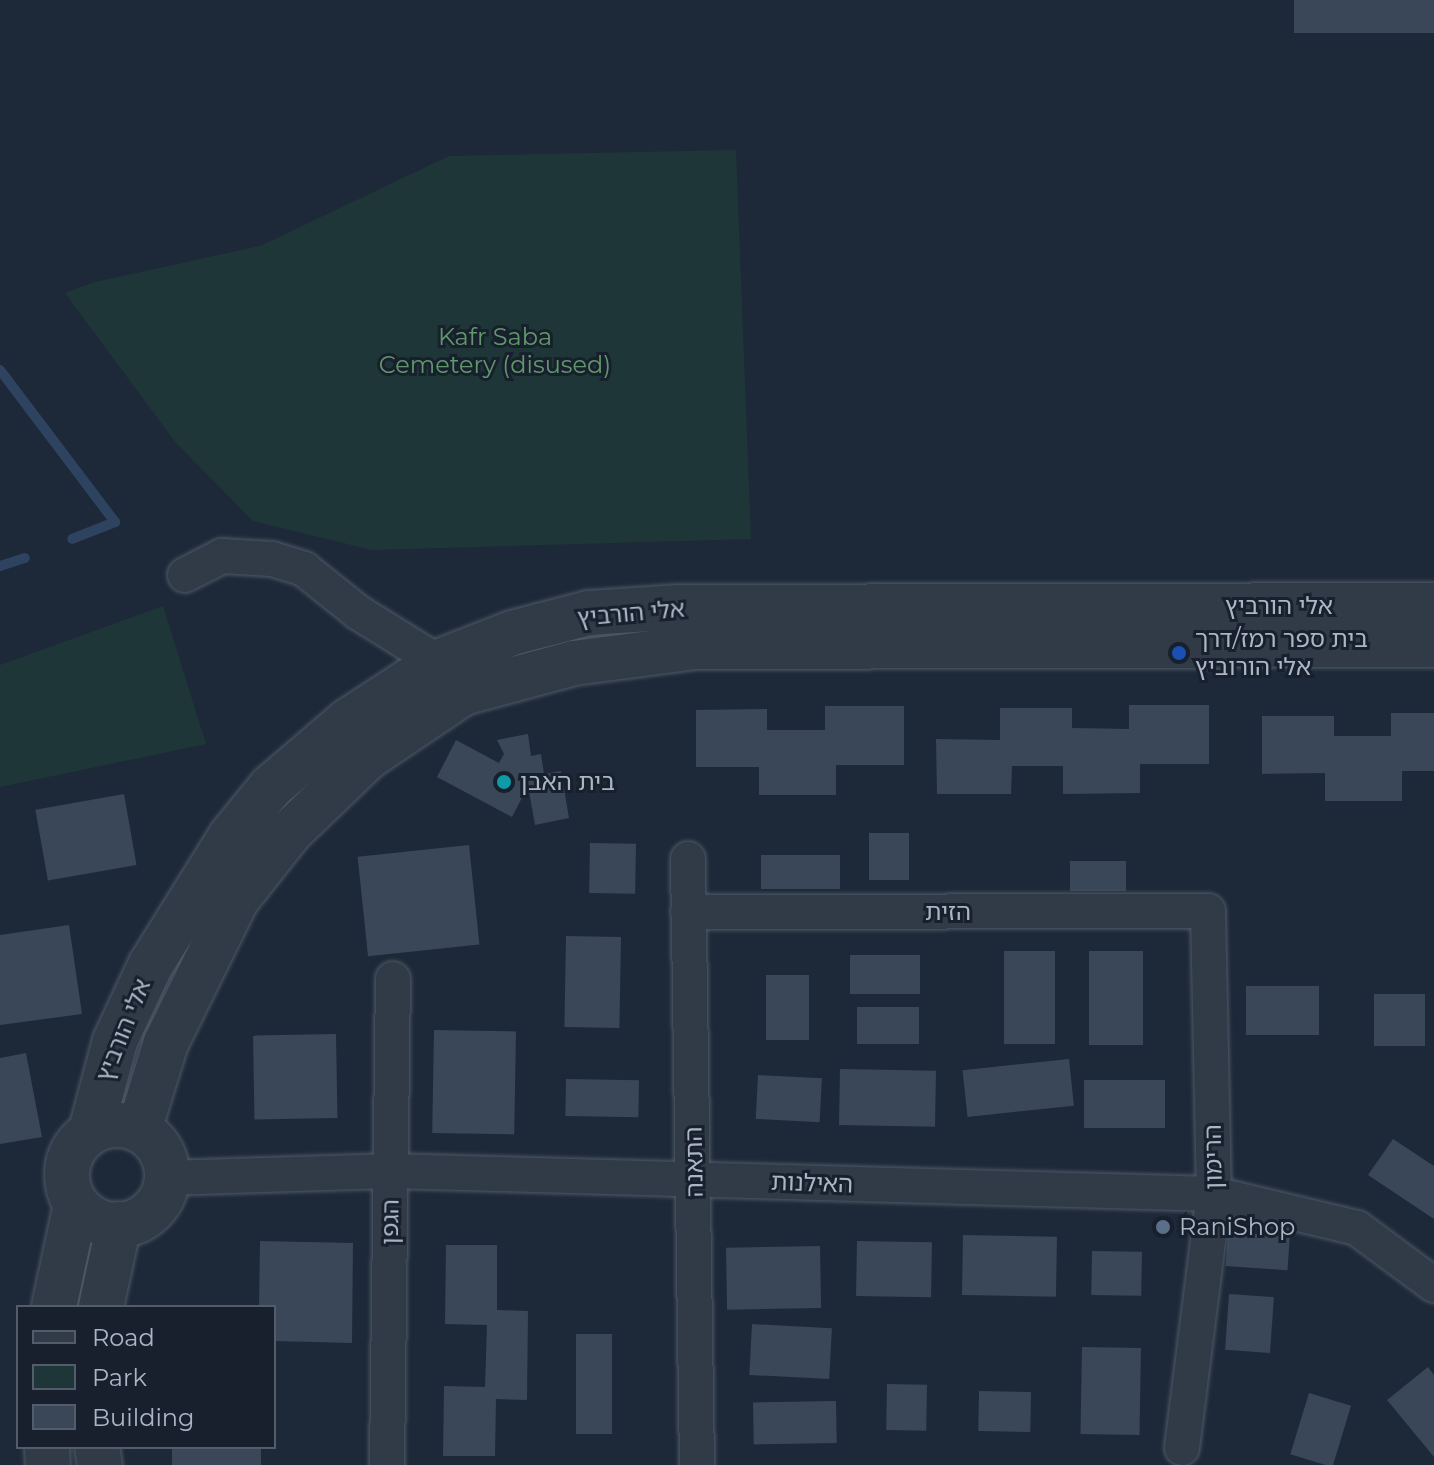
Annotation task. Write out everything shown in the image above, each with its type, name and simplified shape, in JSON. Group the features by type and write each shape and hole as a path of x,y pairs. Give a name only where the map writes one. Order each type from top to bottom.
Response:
{"street":[{"path":"185,575 222,556 272,559 304,569 359,613 438,662"},
{"name":"אלי הורביץ","path":"91,1131 115,1041 150,966 231,836 271,787 348,721 438,662 512,633 589,613 679,607 1434,605"},
{"name":"אלי הורביץ","path":"139,1130 166,1043 237,899 290,832 368,757 463,693 574,663 696,647 1434,645"},
{"name":"התאנה","path":"688,859 697,1463"},
{"name":"הזית","path":"688,912 1208,911"},
{"name":"הרימון","path":"1182,1448 1214,1194 1208,911"},
{"name":"הגפן","path":"387,1465 393,979"},
{"path":"123,1125 139,1130 160,1150 167,1178 157,1205 146,1215 119,1224 88,1216 76,1204 69,1189 70,1156 91,1131 123,1125"},
{"name":"האילנות","path":"167,1178 391,1171 1214,1194 1357,1228 1434,1285"},
{"path":"54,1305 76,1204"},
{"path":"101,1305 119,1224"}],"green space":[{"name":"Kafr Saba Cemetery (disused)","path":"736,150 751,539 372,550 253,521 176,443 65,293 95,282 260,246 449,156"},
{"path":"163,606 206,744 0,787 0,665"}],"building":[{"path":"1294,0 1434,0 1434,33 1294,33"},
{"path":"1129,705 1209,705 1209,764 1140,764 1140,793 1063,794 1063,766 1012,766 1011,794 937,794 936,739 1000,740 1000,708 1072,708 1072,728 1129,729"},
{"path":"825,706 904,706 904,765 836,765 836,795 759,795 759,767 696,767 696,710 767,709 767,730 825,730"},
{"path":"1391,713 1434,713 1434,771 1402,771 1402,801 1325,801 1325,773 1262,774 1262,716 1334,716 1334,736 1391,736"},
{"name":"בית האבן","path":"528,734 531,756 541,754 544,774 561,771 569,818 535,825 528,786 512,817 437,777 456,740 499,763 504,754 497,740"},
{"path":"124,794 137,865 48,881 35,810"},
{"path":"869,833 909,833 909,880 869,880"},
{"path":"590,843 636,844 635,894 589,893"},
{"path":"469,845 479,944 368,956 358,857"},
{"path":"761,855 840,855 840,889 761,889"},
{"path":"1070,861 1126,861 1126,891 1070,891"},
{"path":"69,925 82,1014 0,1025 0,935"},
{"path":"566,936 621,937 619,1028 564,1027"},
{"path":"1004,951 1055,951 1055,1044 1004,1044"},
{"path":"1089,951 1143,951 1143,1045 1089,1045"},
{"path":"850,955 920,955 920,994 850,994"},
{"path":"766,975 809,975 809,1040 766,1040"},
{"path":"1246,986 1319,986 1319,1035 1246,1035"},
{"path":"1374,994 1425,994 1425,1046 1374,1046"},
{"path":"857,1007 919,1007 919,1044 857,1044"},
{"path":"434,1030 516,1031 514,1134 432,1133"},
{"path":"336,1034 337,1118 254,1119 253,1035"},
{"path":"26,1053 42,1137 0,1144 0,1058"},
{"path":"1069,1059 1074,1106 967,1117 963,1070"},
{"path":"840,1069 936,1071 935,1127 839,1125"},
{"path":"758,1075 822,1078 820,1122 756,1119"},
{"path":"566,1079 639,1080 638,1117 565,1116"},
{"path":"1084,1080 1165,1080 1165,1128 1084,1128"},
{"path":"1393,1139 1434,1166 1434,1219 1368,1175"},
{"path":"1228,1232 1290,1236 1287,1270 1226,1266"},
{"path":"963,1235 1057,1237 1056,1297 962,1295"},
{"path":"260,1241 353,1243 352,1343 276,1341 276,1305 259,1305"},
{"path":"857,1241 932,1242 931,1297 856,1296"},
{"path":"446,1245 497,1245 497,1310 528,1311 527,1400 496,1399 495,1456 443,1456 444,1386 485,1387 487,1325 445,1324"},
{"path":"820,1246 821,1308 727,1310 726,1248"},
{"path":"1092,1251 1142,1252 1141,1296 1091,1295"},
{"path":"1229,1294 1274,1297 1270,1353 1225,1350"},
{"path":"752,1324 832,1328 829,1379 749,1375"},
{"path":"576,1334 612,1334 612,1434 576,1434"},
{"path":"1082,1347 1141,1348 1139,1435 1080,1434"},
{"path":"1428,1367 1434,1375 1434,1457 1387,1400"},
{"path":"887,1384 927,1385 926,1431 886,1430"},
{"path":"979,1391 1031,1392 1030,1432 978,1431"},
{"path":"1309,1393 1351,1406 1333,1465 1290,1454"},
{"path":"836,1401 837,1443 754,1444 753,1402"},
{"path":"172,1449 261,1449 261,1465 172,1465"}],"waterway":[{"path":"0,370 115,522 72,539"},
{"path":"0,566 25,558"}],"place":[{"name":"בית ספר רמז/דרך אלי הורוביץ","path":"1179,653"},
{"name":"בית האבן","path":"504,782"},
{"name":"RaniShop","path":"1163,1227"}]}
